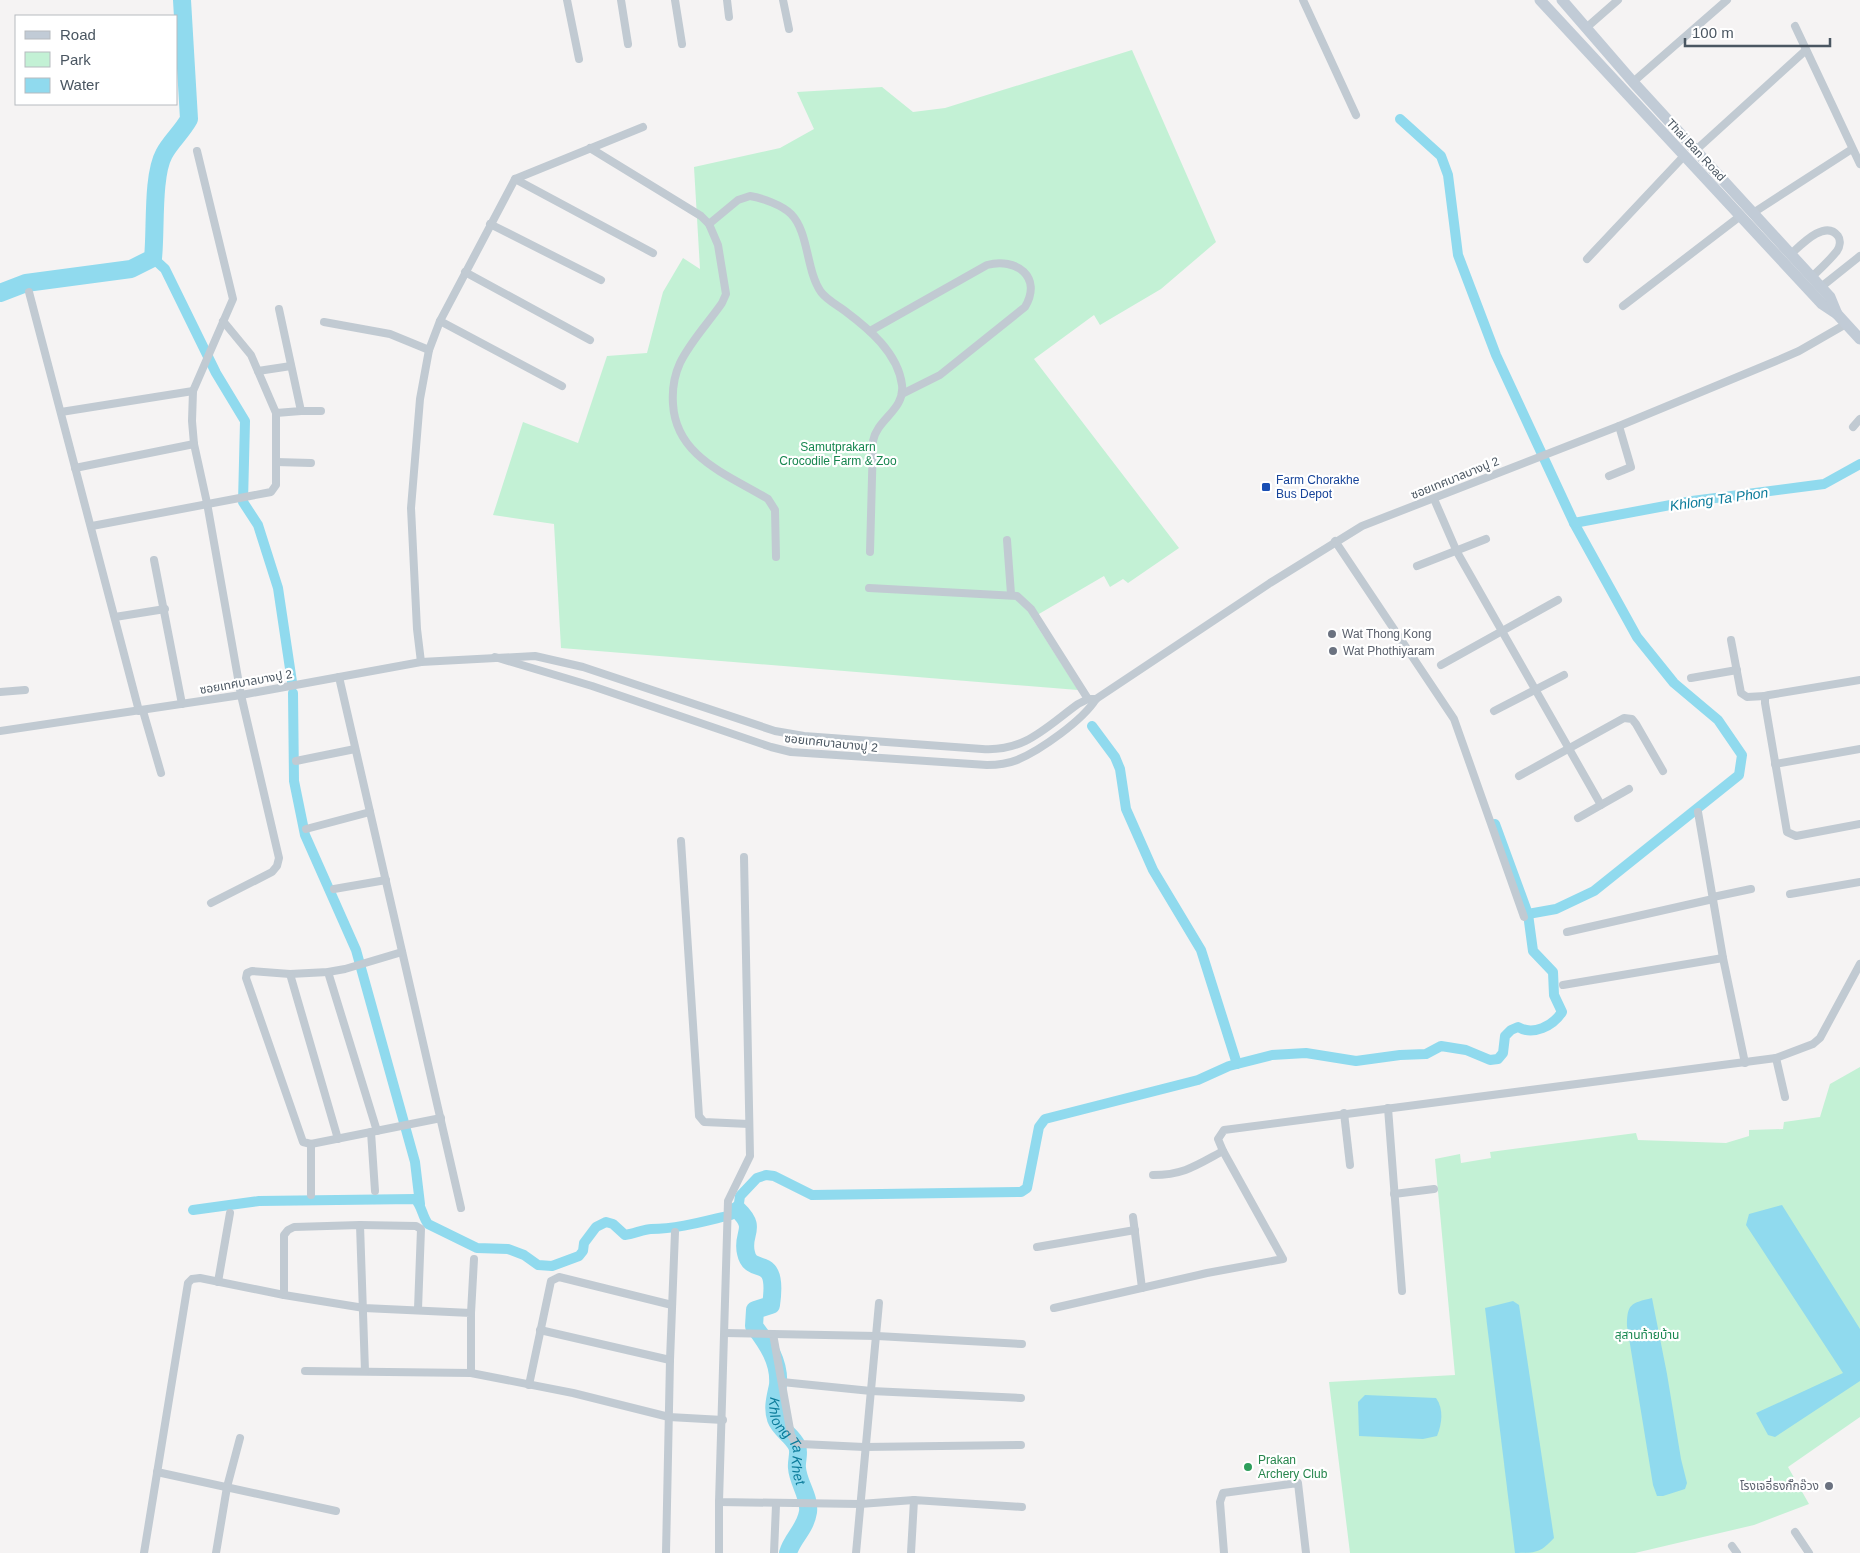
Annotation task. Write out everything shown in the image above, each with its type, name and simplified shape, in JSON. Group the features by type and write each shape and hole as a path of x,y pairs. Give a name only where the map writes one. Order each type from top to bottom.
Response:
{"street":[{"path":"568,0 579,59"},
{"path":"622,0 628,44"},
{"path":"675,0 682,44"},
{"path":"727,0 729,17"},
{"path":"783,0 789,29"},
{"path":"1303,0 1356,115"},
{"name":"Thai Ban Road","path":"1540,0 1739,217 1822,304 1837,314 1860,339"},
{"name":"Thai Ban Road","path":"1562,0 1633,82 1830,297 1837,314"},
{"path":"1586,28 1618,0"},
{"path":"1633,82 1727,0"},
{"path":"1795,26 1860,164"},
{"path":"1696,150 1806,50"},
{"path":"421,662 417,629 411,508 420,399 429,350 440,321 515,179 643,127"},
{"path":"590,148 701,216 708,224 718,245 726,294 722,303 681,361 674,380 674,417 687,446 698,456 768,498 775,510 776,557"},
{"path":"1753,212 1852,149"},
{"path":"197,151 234,299 193,391 194,444 207,503 240,696 279,858 277,866 272,872 211,903"},
{"path":"1587,259 1683,156"},
{"path":"515,179 653,253"},
{"path":"708,224 738,200 750,196 790,212 799,227 815,281 821,292 870,330 885,348 897,368 902,394 898,406 874,435 870,552"},
{"path":"1623,306 1739,217"},
{"path":"490,224 601,280"},
{"path":"1791,254 1815,234 1825,231 1839,236 1838,250 1812,277"},
{"path":"1821,287 1860,256"},
{"path":"870,330 987,265 1000,262 1008,264 1028,276 1032,288 1031,296 1025,307 940,375 902,394"},
{"path":"465,272 590,340"},
{"path":"29,292 115,618 141,711 161,773"},
{"path":"278,309 301,411"},
{"path":"92,526 207,503 247,498 271,492 276,486 276,413 251,355 223,321"},
{"path":"440,321 562,386"},
{"path":"324,322 390,334 429,350"},
{"name":"ซอยเทศบาลบางปู 2","path":"0,730 240,696 421,662 535,656 583,667 775,731 804,736 982,750 996,750 1017,746 1336,541 1381,518 1538,458 1799,351 1846,324"},
{"path":"258,371 290,366"},
{"path":"60,412 193,391"},
{"path":"276,413 321,412"},
{"path":"1852,427 1860,419"},
{"path":"1609,476 1631,467 1618,426"},
{"path":"75,468 194,444"},
{"path":"276,462 311,462"},
{"path":"1434,499 1457,552 1601,805"},
{"path":"1417,566 1457,552 1486,539"},
{"path":"1007,540 1011,594"},
{"path":"1336,541 1454,719 1524,917"},
{"path":"154,560 182,704"},
{"path":"869,588 987,595 1011,594 1017,596 1031,609 1092,699"},
{"path":"1441,665 1558,600"},
{"path":"115,618 165,609"},
{"path":"1731,640 1743,695 1765,696 1860,680"},
{"name":"ซอยเทศบาลบางปู 2","path":"495,657 592,686 771,748 813,755 987,766 1008,763 1030,753 1069,726 1090,708 1092,699"},
{"path":"1691,678 1737,670"},
{"path":"1494,712 1564,675"},
{"path":"339,677 461,1208"},
{"path":"0,692 25,690"},
{"path":"1765,696 1787,832 1796,836 1860,824"},
{"path":"1519,776 1624,718 1632,719 1663,771"},
{"path":"296,761 356,749"},
{"path":"1776,764 1860,750"},
{"path":"1578,818 1629,789"},
{"path":"306,829 370,812"},
{"path":"1698,812 1723,958 1745,1063"},
{"path":"681,841 699,1116 704,1122 749,1124"},
{"path":"719,1553 728,1202 749,1161 744,858"},
{"path":"334,889 386,880"},
{"path":"1790,894 1860,882"},
{"path":"1567,932 1751,889"},
{"path":"402,952 345,969 328,972 290,974 252,971 247,973 246,978 301,1139 305,1144 441,1118"},
{"path":"1563,985 1723,958"},
{"path":"1054,1308 1283,1259 1218,1139 1220,1134 1230,1128 1776,1058 1813,1044 1820,1038 1860,964"},
{"path":"328,972 374,1131 375,1191"},
{"path":"290,974 338,1139"},
{"path":"1776,1058 1785,1097"},
{"path":"1388,1108 1402,1291"},
{"path":"1344,1113 1350,1165"},
{"path":"311,1144 311,1195"},
{"path":"1153,1175 1172,1175 1183,1172 1223,1151"},
{"path":"1394,1194 1434,1189"},
{"path":"218,1282 230,1213"},
{"path":"1133,1217 1142,1288"},
{"path":"360,1225 365,1371"},
{"path":"284,1295 284,1235 288,1230 294,1227 416,1226 421,1229 418,1309"},
{"path":"1037,1247 1135,1230"},
{"path":"666,1553 675,1232"},
{"path":"471,1373 471,1313 474,1259"},
{"path":"529,1385 551,1281 558,1277 672,1305"},
{"path":"144,1553 188,1283 195,1278 364,1308 418,1309 471,1313"},
{"path":"856,1553 864,1447 879,1303"},
{"path":"540,1330 670,1360"},
{"path":"725,1333 876,1336 1022,1344"},
{"path":"773,1334 791,1435 795,1442 801,1444 864,1447 1021,1445"},
{"path":"305,1371 471,1373 669,1416 723,1420"},
{"path":"782,1382 871,1391 1022,1398"},
{"path":"216,1553 227,1487 240,1438"},
{"path":"157,1472 336,1511"},
{"path":"1224,1553 1220,1502 1223,1493 1298,1483 1306,1553"},
{"path":"719,1502 776,1505 860,1504 914,1500 1022,1507"},
{"path":"911,1553 914,1500"},
{"path":"774,1553 776,1505"},
{"path":"1795,1532 1809,1553"},
{"path":"1732,1546 1737,1553"}],"green space":[{"name":"Samutprakarn Crocodile Farm & Zoo","path":"1132,50 1216,242 1161,289 1100,325 1094,315 1034,359 1179,548 1128,583 1123,579 1110,587 1104,576 1032,618 1078,690 561,648 554,524 493,515 523,422 578,443 607,356 647,353 663,292 683,258 700,269 694,167 780,148 814,129 797,92 882,87 913,112 945,108"},
{"name":"สุสานท้ายบ้าน","path":"1860,1067 1860,1417 1788,1467 1809,1504 1754,1525 1635,1553 1350,1553 1329,1382 1455,1375 1435,1159 1460,1154 1461,1163 1491,1158 1490,1152 1636,1133 1638,1140 1726,1143 1749,1136 1749,1130 1783,1129 1784,1122 1820,1117 1830,1084"}],"water":[{"path":"1782,1205 1860,1329 1860,1381 1775,1437 1768,1435 1756,1413 1843,1373 1746,1225 1749,1214"},
{"path":"1652,1298 1687,1483 1685,1489 1663,1496 1657,1496 1653,1485 1627,1326 1629,1309 1639,1301"},
{"path":"1513,1301 1519,1305 1554,1538 1545,1547 1528,1553 1515,1553 1485,1308"},
{"path":"1365,1395 1436,1398 1439,1402 1441,1417 1437,1436 1423,1439 1359,1436 1358,1402"}],"waterway":[{"path":"0,293 26,283 131,269 153,258 156,189 160,164 164,154 189,119 182,0"},
{"path":"1400,119 1441,156 1448,175 1458,255 1496,355 1574,523 1637,637 1674,683 1718,720 1742,755 1739,775 1594,891 1556,909 1528,914"},
{"path":"153,258 165,269 216,373 245,421 243,502 258,525 278,588 292,682"},
{"name":"Khlong Ta Phon","path":"1574,523 1692,501 1824,484 1860,464"},
{"path":"293,693 294,781 305,835 356,950 415,1162 420,1204"},
{"path":"1092,726 1115,757 1120,769 1126,809 1153,870 1201,950 1237,1064"},
{"path":"193,1210 259,1201 415,1199 428,1224 477,1248 508,1249 524,1255 538,1265 552,1266 579,1256 583,1251 584,1243 596,1227 606,1222 613,1224 625,1235 648,1229 681,1226 731,1215 738,1210 740,1196 757,1178 766,1175 774,1176 812,1195 1021,1192 1027,1188 1039,1127 1045,1119 1198,1080 1229,1066 1272,1055 1306,1053 1356,1061 1400,1055 1426,1054 1441,1046 1466,1050 1490,1060 1498,1059 1503,1053 1505,1036 1511,1030 1518,1027 1524,1030 1542,1028 1553,1022 1562,1012 1554,995 1553,972 1533,951 1528,914 1495,824"},
{"name":"Khlong Ta Khet","path":"738,1210 747,1222 748,1231 745,1246 749,1260 768,1271 771,1277 771,1305 755,1310 754,1326 768,1346 775,1361 778,1377 774,1406 775,1415 780,1426 797,1446 798,1474 808,1506 804,1524 788,1553"}],"place":[{"name":"Farm Chorakhe Bus Depot","path":"1266,487"},
{"name":"Wat Thong Kong","path":"1332,634"},
{"name":"Wat Phothiyaram","path":"1333,651"},
{"name":"Prakan Archery Club","path":"1248,1467"},
{"name":"โรงเจอี่ธงกั๊กอ๊วง","path":"1829,1486"}]}
